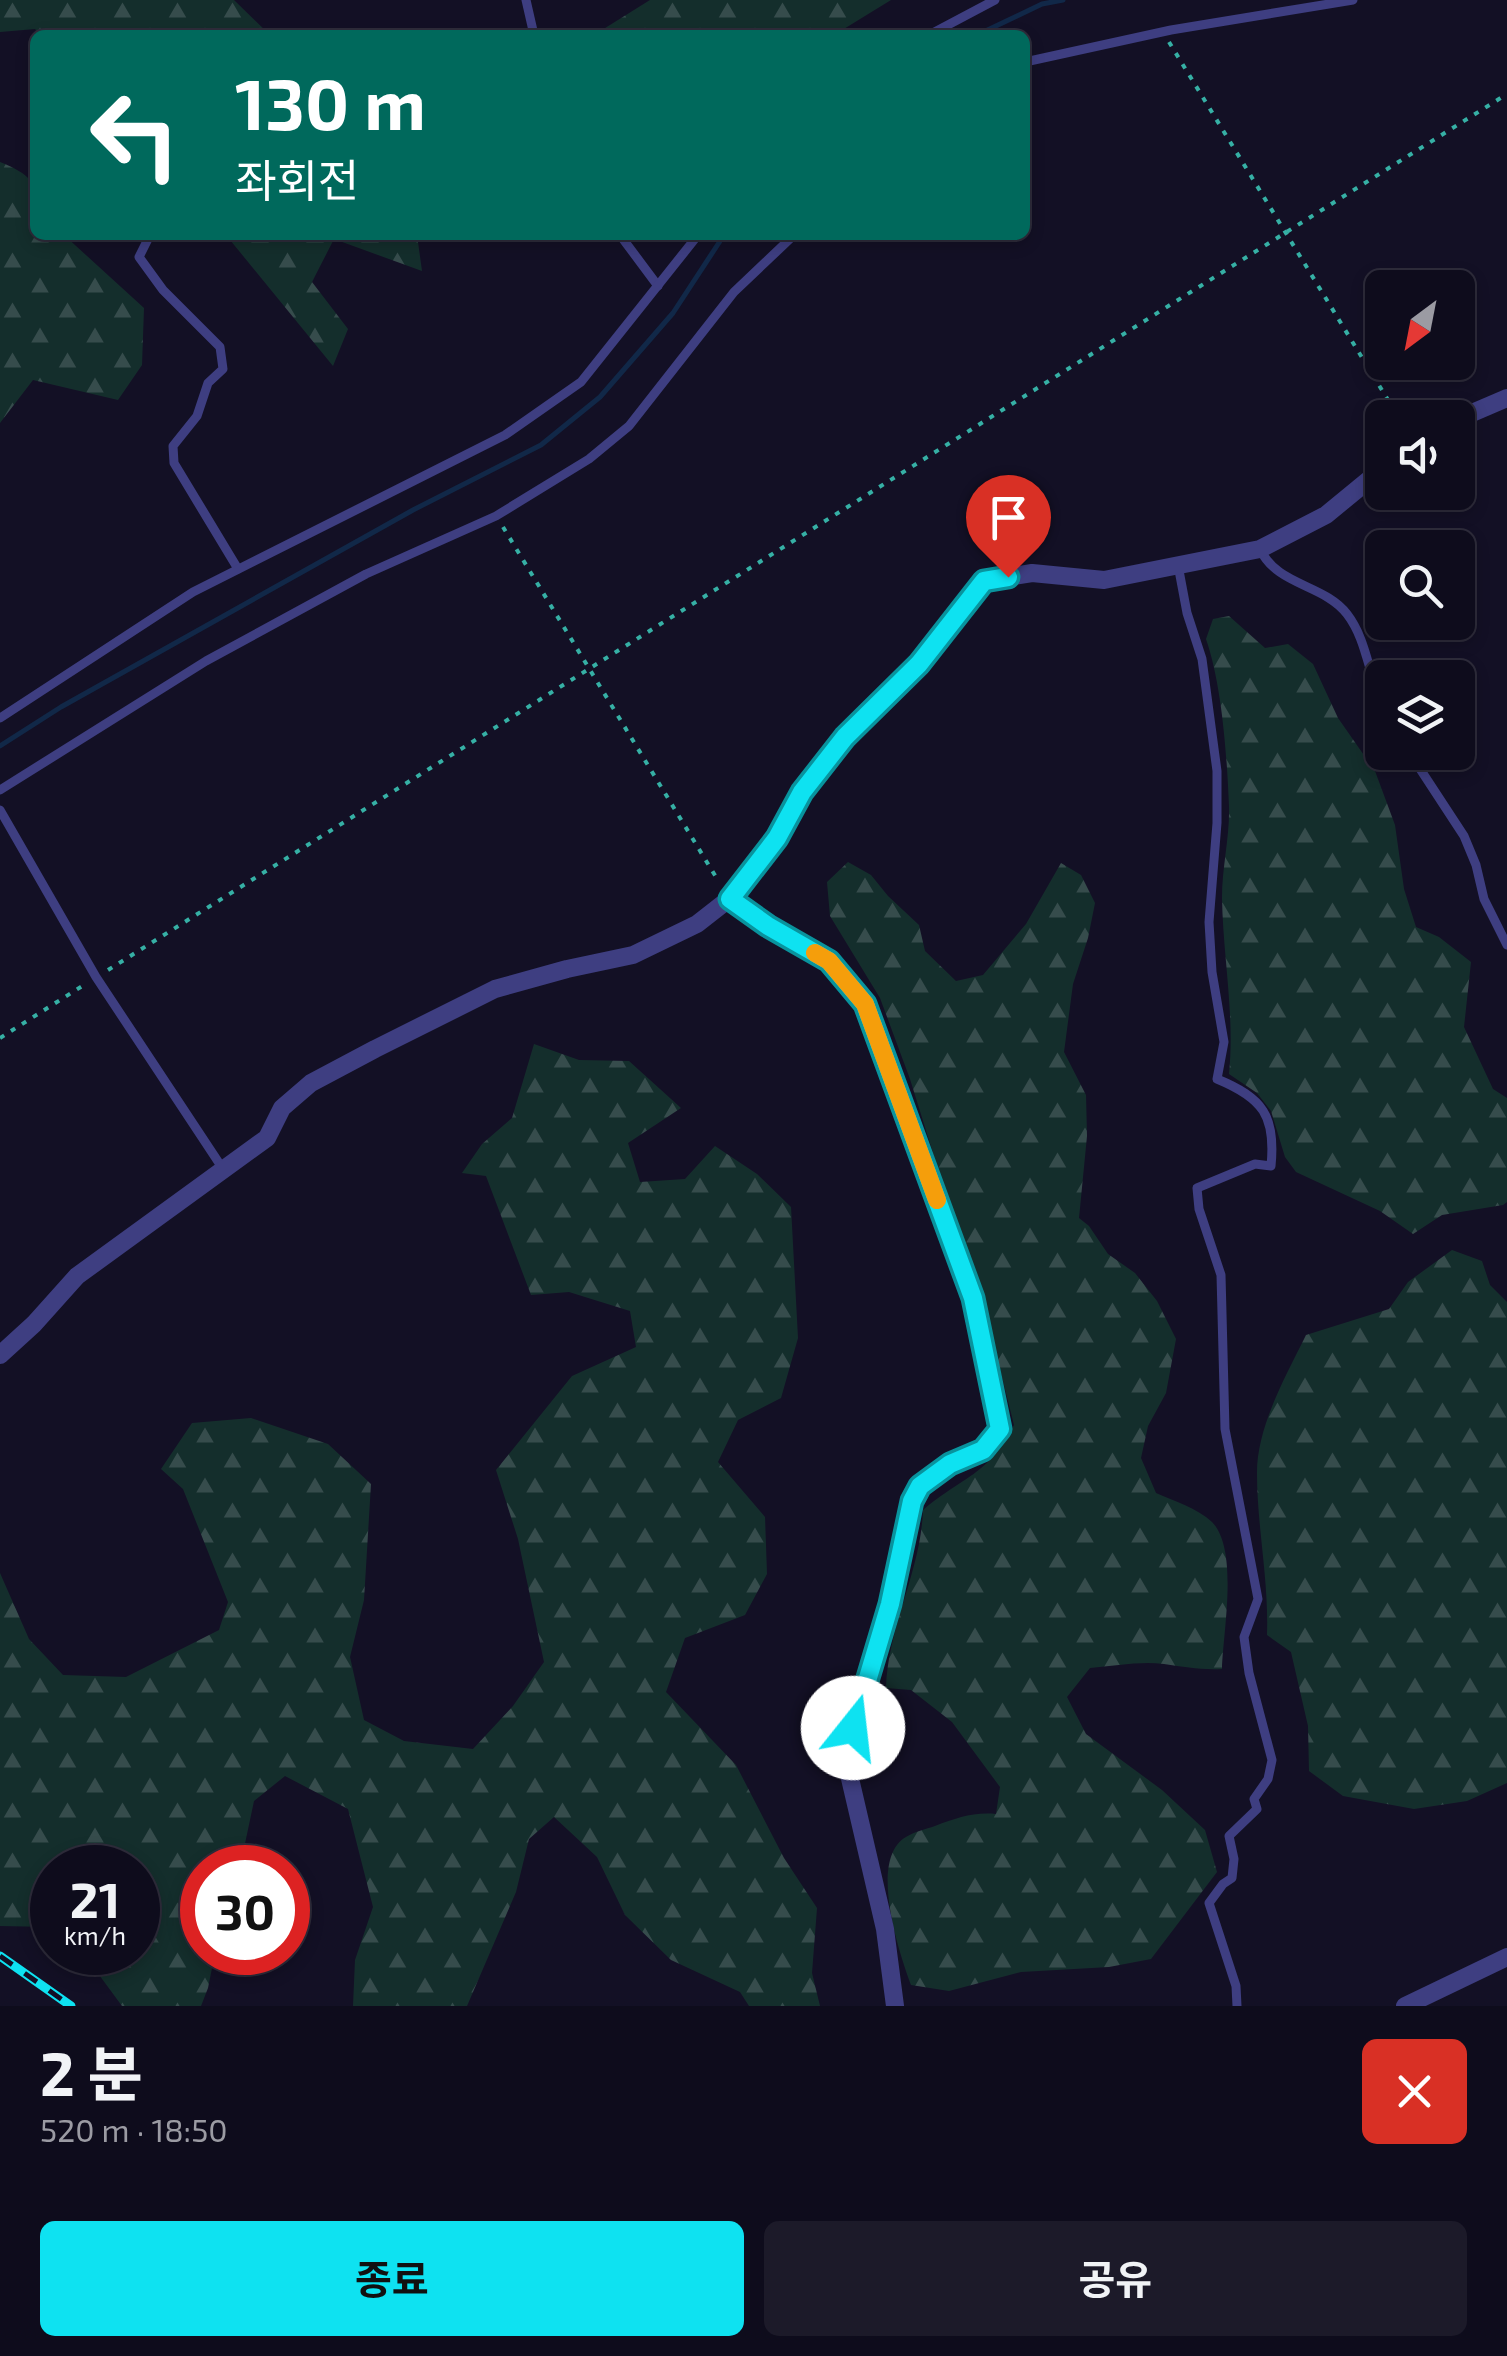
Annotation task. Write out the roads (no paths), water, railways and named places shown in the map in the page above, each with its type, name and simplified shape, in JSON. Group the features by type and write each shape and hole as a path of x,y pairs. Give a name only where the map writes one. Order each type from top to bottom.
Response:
{"street":[{"path":"1475,412 1507,398"},
{"path":"0,1355 77,1276 267,1138 282,1108 311,1082 495,989 633,955 697,924 730,899 777,838 802,792 845,737 919,664 984,581 1032,573 1104,580 1260,549 1326,515 1365,483"},
{"path":"730,899 829,961 865,1004 973,1298 1000,1429 983,1450 950,1464 920,1486 912,1501 890,1604 844,1757 885,1929 896,2006"},
{"path":"1405,2006 1507,1957"}],"lane":[{"path":"526,0 533,30"},
{"path":"938,30 995,0"},
{"path":"1030,61 1162,31 1353,0"},
{"path":"147,240 139,256 163,290 220,347 223,369 208,383 196,416 172,446 174,463 238,569"},
{"path":"624,240 658,286"},
{"path":"0,718 193,592 505,435 581,382 694,240"},
{"path":"0,790 206,661 366,574 496,516 589,459 630,426 734,292 789,240"},
{"path":"1260,549 1267,564 1346,612 1367,660"},
{"path":"1178,565 1187,614 1202,659 1216,771 1217,823 1209,922 1212,972 1224,1042 1217,1079 1258,1102 1268,1114 1273,1145 1270,1166 1254,1164 1197,1188 1199,1209 1222,1275 1224,1429 1258,1599 1244,1637 1249,1673 1272,1760 1268,1779 1254,1799 1257,1809 1229,1836 1234,1859 1232,1878 1210,1903 1236,1986 1237,2006"},
{"path":"1421,770 1464,836 1484,899 1507,945"},
{"path":"0,810 96,977 223,1170"}],"waterway":[{"path":"987,30 1042,4 1063,0"},
{"path":"0,746 61,707 413,510 541,445 600,397 673,313 721,240"}],"railway":[{"path":"0,1956 71,2006"}]}
